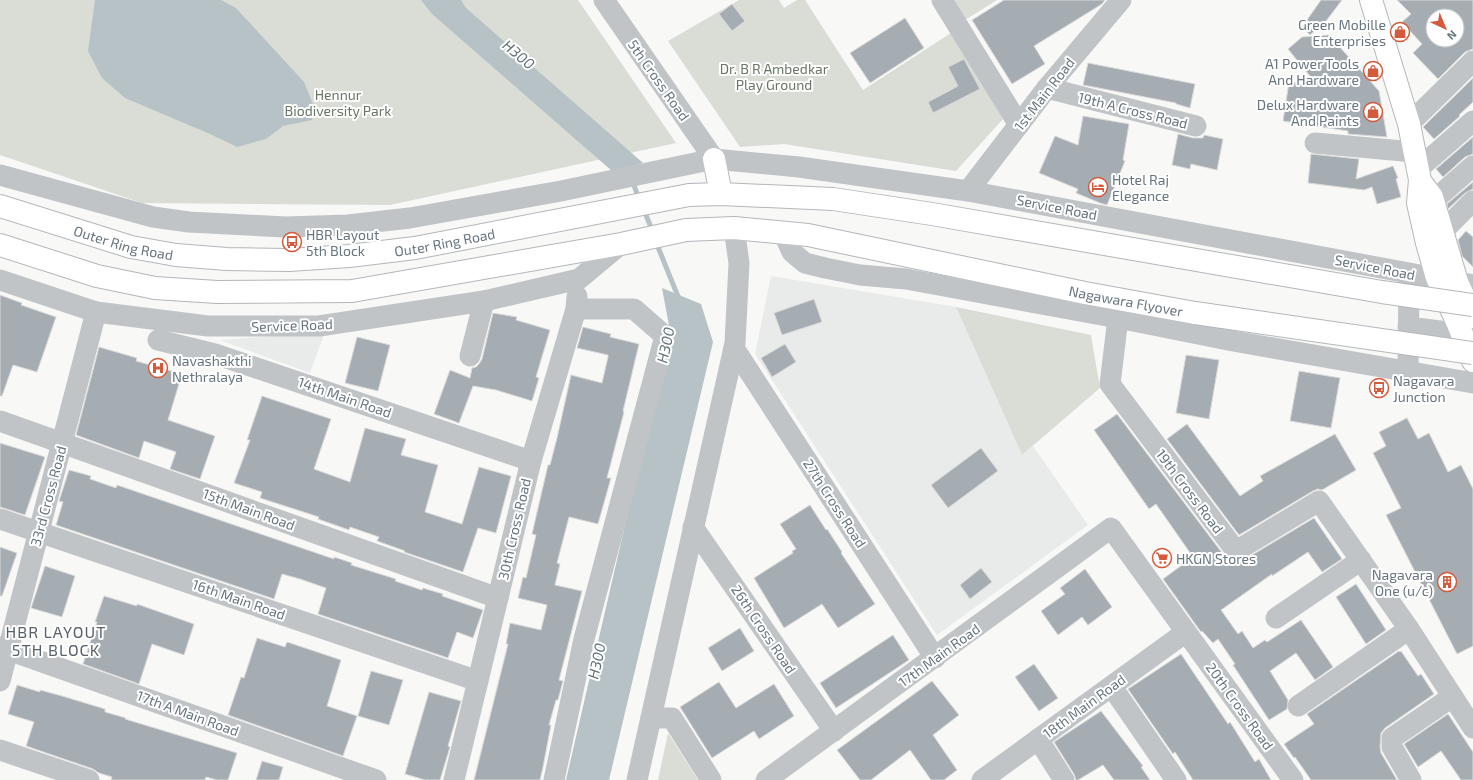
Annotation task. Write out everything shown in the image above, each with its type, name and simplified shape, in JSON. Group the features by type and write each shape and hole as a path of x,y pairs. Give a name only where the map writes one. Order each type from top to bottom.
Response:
{"main road":[{"path":"1371,0 1409,124 1417,167 1418,203 1456,282"},
{"path":"714,159 721,194"},
{"path":"1417,167 1434,202 1469,329 1473,361"},
{"name":"Outer Ring Road","path":"0,206 131,247 176,255 227,259 289,260 349,256 415,248 689,195 721,194 832,199 932,214 1382,292 1473,305"},
{"path":"0,245 97,276 155,288 217,292 352,291 621,244 686,230 734,228 782,232"},
{"name":"Nagawara Flyover","path":"782,232 808,236 1085,293 1195,313 1473,353"}],"street":[{"name":"5th Cross Road","path":"604,0 714,159"},
{"path":"942,0 1019,125"},
{"name":"1st Main Road","path":"968,191 1047,88 1121,0"},
{"path":"1409,124 1473,61"},
{"name":"19th A Cross Road","path":"1047,88 1196,126"},
{"path":"1315,143 1417,167 1473,121"},
{"name":"Service Road","path":"0,175 153,217 189,222 285,227 348,225 410,218 561,191 714,159 799,167 968,191 1456,282"},
{"path":"1434,202 1473,166"},
{"path":"1442,232 1473,201"},
{"path":"637,780 734,348 739,263 734,228"},
{"path":"782,232 792,252 805,263 860,274 906,279 1241,342 1473,383"},
{"name":"Service Road","path":"0,280 96,312 208,326 320,326 484,301 579,279 621,244"},
{"path":"1408,372 1409,273"},
{"name":"30th Cross Road","path":"454,780 530,461 576,309 579,279"},
{"path":"470,356 484,301"},
{"path":"554,780 584,639 665,336 634,309 576,309"},
{"name":"33rd Cross Road","path":"0,681 4,648 39,531 96,312"},
{"name":"19th Cross Road","path":"1118,318 1110,384 1236,551 1319,501 1409,629 1473,728"},
{"path":"208,326 215,354"},
{"path":"1408,327 1432,329 1469,329"},
{"name":"14th Main Road","path":"158,340 215,354 530,461"},
{"name":"27th Cross Road","path":"734,348 935,658"},
{"name":"15th Main Road","path":"0,421 498,598"},
{"name":"16th Main Road","path":"0,519 478,680"},
{"name":"26th Cross Road","path":"693,527 834,731"},
{"name":"17th Main Road","path":"766,780 1111,528"},
{"name":"20th Cross Road","path":"1111,528 1293,780"},
{"path":"1276,618 1361,560"},
{"path":"1298,706 1409,629"},
{"name":"18th Main Road","path":"982,780 1186,632"},
{"name":"17th A Main Road","path":"4,648 376,780"},
{"path":"1112,686 1176,780"},
{"path":"1412,780 1392,747 1392,738 1452,697"},
{"path":"651,718 672,718 711,780"},
{"path":"1038,739 1064,780"},
{"path":"0,750 89,780"}],"shaded area":[{"path":"771,276 956,307 1022,455 1033,446 1088,525 937,635 755,354"},
{"path":"325,332 310,373 220,340"}],"green space":[{"name":"Hennur Biodiversity Park","path":"0,0 578,0 676,143 390,205 142,203 0,155"},
{"name":"Dr. B R Ambedkar Play Ground","path":"739,0 779,0 784,8 797,0 805,0 863,90 954,31 1003,119 956,171 784,144 740,147 668,41"},
{"path":"953,0 997,0 965,20"},
{"path":"956,307 1091,335 1100,388 1022,455"},
{"path":"668,733 698,780 658,780"}],"water":[{"path":"95,0 221,0 236,8 304,82 315,109 312,120 283,126 266,139 237,147 125,98 102,78 88,51"},
{"path":"421,0 461,0 466,8 643,163 612,171 432,14"},
{"path":"662,288 701,304 713,342 609,780 566,780 670,331"}],"building":[{"path":"1004,0 1105,0 1102,4 1034,46 1045,64 1012,84 972,20"},
{"path":"1321,0 1342,0 1326,21 1310,35 1302,27"},
{"path":"1397,0 1473,0 1473,49 1465,52 1438,79 1413,53 1422,44 1402,22 1411,14"},
{"path":"732,4 745,21 732,31 719,14"},
{"path":"905,18 924,48 870,83 850,53"},
{"path":"1329,35 1379,91 1387,137 1348,134 1348,131 1283,121 1289,82 1318,86 1288,49 1302,37"},
{"path":"964,59 980,89 933,113 928,102 958,86 948,67"},
{"path":"1088,63 1195,84 1190,108 1176,103 1083,85"},
{"path":"1473,78 1473,102 1459,115 1460,116 1434,139 1423,127"},
{"path":"1083,116 1129,124 1123,160 1125,161 1107,205 1076,193 1078,189 1039,173 1055,136 1078,145"},
{"path":"1178,134 1193,138 1203,138 1204,135 1223,139 1217,170 1191,164 1190,169 1172,165"},
{"path":"1473,137 1473,154 1465,157 1443,177 1436,169"},
{"path":"1311,154 1359,159 1356,179 1393,166 1398,178 1396,179 1401,197 1377,204 1372,187 1364,190 1308,183"},
{"path":"1473,182 1473,189 1465,193 1448,209 1447,204"},
{"path":"1466,231 1473,237 1473,267 1462,256 1458,240"},
{"path":"0,295 22,303 21,305 56,317 37,372 13,365 2,396 0,396"},
{"path":"814,299 822,322 782,335 774,313"},
{"path":"493,313 517,317 516,320 550,330 536,377 539,378 532,401 496,390 473,386 459,423 434,414 450,370 470,378 472,368 476,367 482,359"},
{"path":"583,327 611,334 610,337 639,344 624,412 607,478 611,478 598,524 569,517 557,563 560,564 555,585 582,591 559,680 563,681 549,725 551,725 540,780 474,780 508,644 506,644 510,623 541,630 547,605 518,598 523,577 526,578 536,535 532,534 548,465 550,465 557,438 571,375 602,383 608,355 577,348"},
{"path":"357,337 390,345 378,391 345,383"},
{"path":"785,344 796,362 772,377 761,358"},
{"path":"99,347 137,358 136,361 182,374 168,420 215,436 200,479 170,469 176,452 144,441 139,458 76,435"},
{"path":"1186,355 1219,360 1209,419 1176,413"},
{"path":"1299,371 1340,378 1331,428 1290,421"},
{"path":"262,396 331,419 314,469 350,482 365,428 406,439 401,455 438,465 425,512 462,524 479,467 511,476 496,533 478,528 463,572 377,541 379,537 350,527 349,530 318,519 319,517 260,498 262,492 234,483 250,440 247,440"},
{"path":"1117,414 1226,558 1231,562 1236,563 1242,561 1314,518 1342,559 1322,572 1308,552 1272,576 1272,574 1221,610 1238,634 1242,631 1253,648 1265,640 1267,642 1301,620 1333,667 1315,680 1296,653 1270,671 1288,700 1287,709 1269,720 1218,639 1213,643 1202,631 1201,632 1163,579 1193,557 1156,504 1149,509 1094,430"},
{"name":"Nagavara One (u/c)","path":"1407,418 1418,439 1429,433 1448,472 1461,465 1473,489 1473,646 1457,654 1386,515 1401,508 1373,453 1386,446 1379,432"},
{"path":"1187,424 1240,496 1263,481 1260,476 1335,434 1356,470 1322,490 1318,489 1313,491 1239,535 1167,439"},
{"path":"0,443 45,457 25,515 0,507"},
{"path":"981,448 998,471 948,508 931,485"},
{"path":"69,470 91,476 90,479 116,488 117,485 334,559 334,557 352,563 351,565 396,579 395,581 422,590 423,588 443,594 442,596 483,610 473,638 457,632 448,658 318,614 326,588 300,579 282,574 274,599 56,525 63,502 59,501"},
{"path":"810,505 875,604 838,628 822,604 784,628 754,578 793,553 792,551 796,549 780,524"},
{"path":"0,547 17,553 2,596 0,596"},
{"path":"45,566 75,576 62,617 31,608"},
{"path":"981,568 992,582 970,599 960,585"},
{"path":"1085,569 1112,607 1088,625 1082,617 1058,635 1041,611 1065,594 1060,588"},
{"path":"1356,584 1386,630 1366,644 1336,597"},
{"path":"104,596 137,606 137,604 194,624 184,655 152,644 139,684 83,664"},
{"path":"740,628 754,651 722,671 708,648"},
{"path":"893,635 909,660 836,708 820,683"},
{"path":"257,638 285,647 287,642 341,660 327,706 357,716 343,756 228,715 241,677 244,678"},
{"path":"1401,651 1418,676 1421,674 1434,694 1385,728 1381,733 1381,753 1397,780 1311,780 1284,744 1314,724 1307,714"},
{"path":"1181,654 1228,724 1230,722 1255,762 1259,759 1271,780 1193,780 1175,752 1173,754 1128,689"},
{"path":"1034,664 1058,698 1039,711 1015,677"},
{"path":"371,671 403,680 389,725 358,716"},
{"path":"932,681 959,715 933,735 957,770 944,780 931,780 910,750 871,780 860,780 837,750"},
{"path":"719,682 736,708 774,684 794,716 759,739 754,731 712,758 680,707"},
{"path":"17,685 40,692 40,690 62,696 105,709 105,712 126,718 125,719 237,753 228,780 217,780 206,777 205,780 111,780 112,777 99,773 93,769 26,746 34,722 8,714"},
{"path":"429,692 461,701 440,780 425,780 405,774"},
{"path":"1101,711 1143,766 1141,767 1150,780 1114,780 1103,765 1076,780 1074,774 1054,742"},
{"path":"1448,714 1473,752 1473,780 1461,780 1441,751 1418,767 1404,744"},
{"path":"262,761 283,767 279,780 256,780"}],"waterway":[{"name":"H300","path":"632,180 639,199"},
{"name":"H300","path":"643,208 653,232"},
{"name":"H300","path":"656,242 679,299"}],"place":[{"name":"Green Mobille Enterprises","path":"1400,32"},
{"name":"A1 Power Tools And Hardware","path":"1373,71"},
{"name":"Delux Hardware And Paints","path":"1373,112"},
{"name":"Hotel Raj Elegance","path":"1098,187"},
{"name":"HBR Layout 5th Block","path":"292,242"},
{"name":"Navashakthi Nethralaya","path":"158,368"},
{"name":"Nagavara Junction","path":"1379,388"},
{"name":"HKGN Stores","path":"1162,558"},
{"name":"Nagavara One (u/c)","path":"1447,582"}],"district":[{"name":"HBR LAYOUT 5TH BLOCK","path":"56,640"}]}
